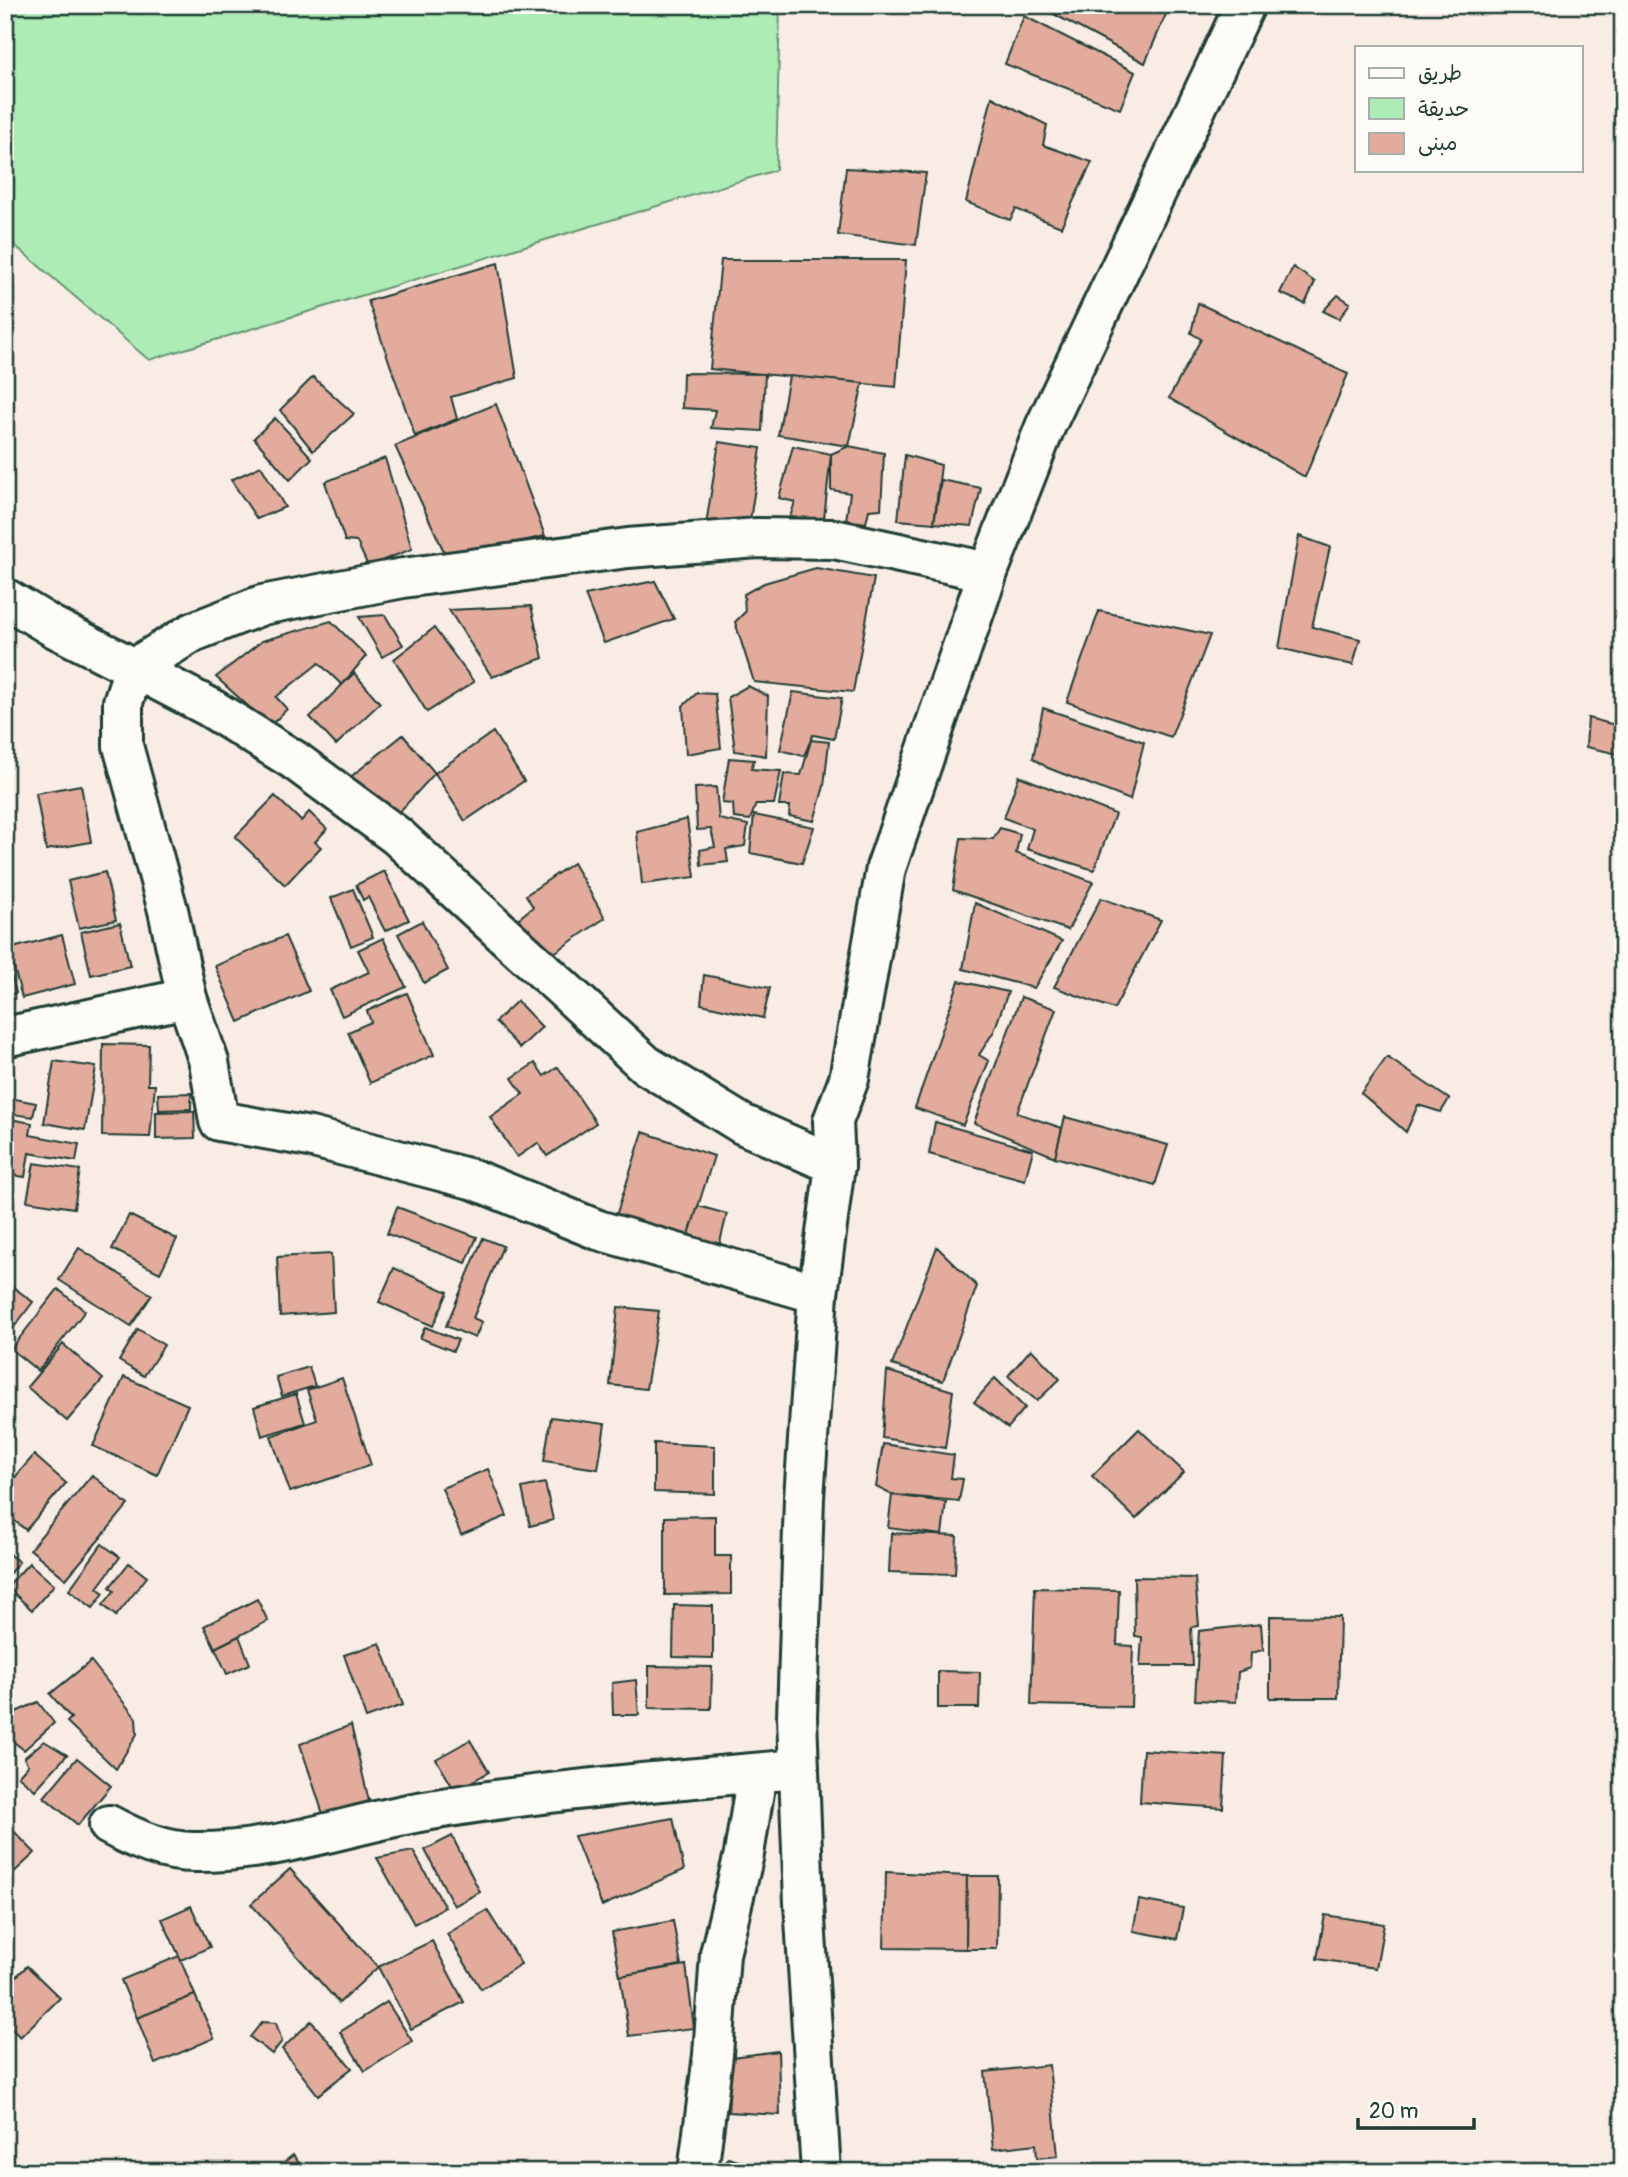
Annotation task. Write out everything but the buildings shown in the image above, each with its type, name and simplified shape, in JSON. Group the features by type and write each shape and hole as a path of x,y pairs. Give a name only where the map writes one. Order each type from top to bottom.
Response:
{"street":[{"path":"821,2172 797,1717 804,1499 818,1294 835,1165 833,1121 849,1079 886,868 988,572 1045,428 1245,5"},
{"path":"818,1294 598,1230 475,1180 310,1137 219,1121 209,1062 187,998 167,910 123,746 123,702 134,668 193,632 262,605 403,578 628,548 758,538 834,539 988,572"},
{"path":"5,598 53,627 209,707 294,760 397,836 646,1065 742,1124 835,1165"},
{"path":"5,1037 187,998"},
{"path":"109,1825 148,1843 194,1852 293,1843 417,1812 581,1789 799,1769"},
{"path":"698,2172 713,2055 720,1954 744,1854 757,1773"}],"green space":[{"path":"5,5 780,5 776,170 149,360 5,237"}]}
